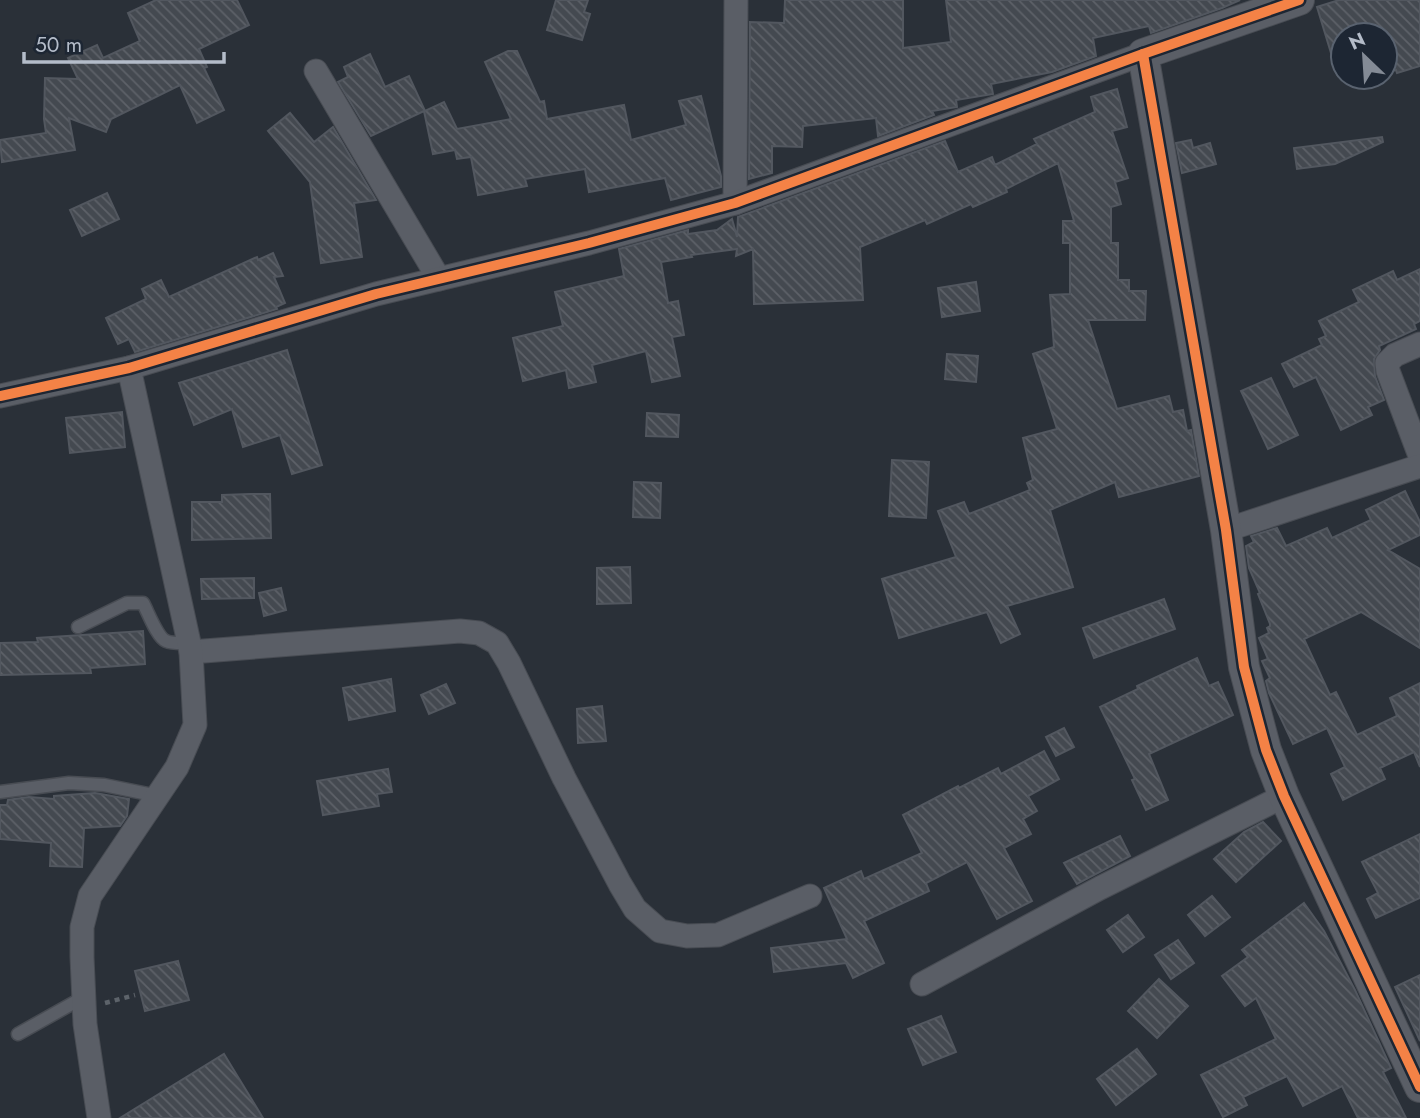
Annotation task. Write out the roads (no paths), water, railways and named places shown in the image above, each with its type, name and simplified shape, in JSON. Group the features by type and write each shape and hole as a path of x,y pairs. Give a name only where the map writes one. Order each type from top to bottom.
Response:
{"street":[{"path":"735,203 736,0"},
{"path":"0,396 129,368 328,307 644,229 735,203 1299,0"},
{"path":"1143,54 1226,530 1244,667 1266,750 1284,796 1417,1074"},
{"path":"316,71 439,279"},
{"path":"1420,344 1395,355 1387,363 1420,456"},
{"path":"99,1118 85,1024 82,927 90,896 177,767 195,725 190,648 129,368"},
{"path":"1226,530 1420,466"},
{"path":"190,648 460,631 479,633 498,643 620,884 635,909 660,931 687,936 718,934 810,896"},
{"path":"922,984 1100,888 1284,796"}],"lane":[{"path":"78,627 127,603 142,603 164,640 190,648"},
{"path":"0,792 69,783 104,785 158,796"},
{"path":"18,1034 84,997"}]}
